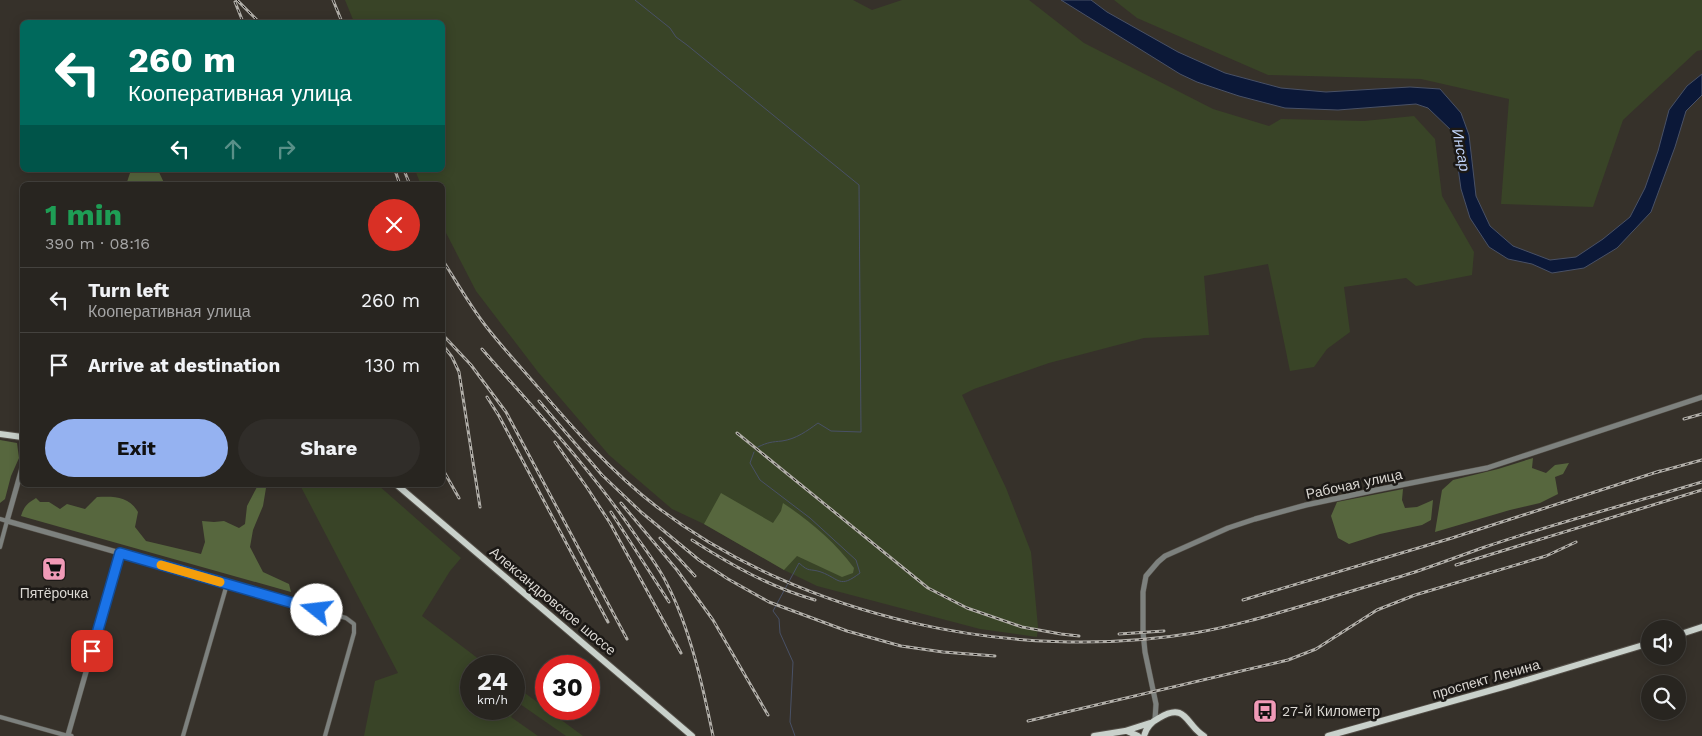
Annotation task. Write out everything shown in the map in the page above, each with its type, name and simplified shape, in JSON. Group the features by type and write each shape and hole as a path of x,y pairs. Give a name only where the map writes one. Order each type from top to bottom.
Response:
{"main road":[{"path":"0,434 20,436"},
{"name":"Александровское шоссе","path":"399,487 692,736"},
{"path":"1686,632 1702,627"},
{"name":"проспект Ленина","path":"1328,736 1641,646"},
{"path":"1094,736 1125,731 1172,713 1183,714 1194,728 1204,736"},
{"path":"1144,736 1148,727 1154,721"},
{"path":"1194,728 1195,736"},
{"path":"1125,731 1130,731 1138,736"}],"street":[{"name":"Рабочая улица","path":"1154,721 1156,704 1145,652 1142,626 1142,592 1146,576 1151,569 1173,551 1228,528 1306,505 1502,464 1702,397"},
{"path":"0,547 20,475"},
{"path":"0,519 346,618 354,624 354,633 325,736"},
{"path":"0,717 69,736 120,553"},
{"path":"183,736 228,584"},
{"path":"1156,704 1161,710 1172,713"}],"green space":[{"path":"345,0 853,0 872,10 902,0 1029,0 1084,43 1213,109 1269,126 1281,119 1364,121 1414,116 1435,139 1442,196 1474,252 1472,275 1416,286 1406,278 1344,287 1350,332 1327,349 1314,367 1290,371 1268,264 1204,276 1209,335 1144,338 1049,363 962,395 1006,488 1031,552 1038,627 1037,637 980,629 817,586 784,570 704,524 672,509 609,455 538,372 476,291 445,231 445,182 420,182 416,172 445,172 445,20 353,20"},
{"path":"1114,0 1702,0 1702,50 1697,51 1623,120 1593,207 1501,204 1509,99 1421,79 1268,75 1137,18"},
{"path":"130,172 159,172 164,182 127,182"},
{"path":"0,440 17,443 19,458 11,476 5,499 0,503"},
{"path":"1533,458 1532,468 1546,473 1555,465 1569,463 1563,474 1555,477 1558,494 1540,503 1435,532 1442,490 1453,480"},
{"path":"257,487 266,487 263,506 253,530 250,547 263,572 289,584 291,592 21,516 27,505 36,498 40,502 49,502 60,509 67,504 85,509 97,497 120,498 130,503 138,512 135,527 146,541 201,554 205,542 202,521 224,521 239,528 245,524 247,506"},
{"path":"301,487 380,487 461,558 450,571 422,616 473,655 460,655 460,720 515,720 538,736 364,736 375,681 398,673"},
{"path":"1403,489 1402,500 1405,508 1417,507 1433,500 1431,520 1422,525 1380,534 1349,544 1338,538 1331,516 1337,502"},
{"path":"721,493 773,523 781,511 783,503 803,517 847,558 854,568 853,573 842,577 797,556 784,570 704,524"},
{"path":"525,693 535,701 535,714 525,707"},
{"path":"543,720 561,720 583,736 566,736"}],"water":[{"name":"Инсар","path":"1061,0 1091,0 1107,12 1178,52 1225,73 1281,88 1326,92 1410,87 1440,89 1461,113 1469,135 1476,196 1490,226 1513,246 1550,260 1576,257 1603,239 1630,217 1645,188 1658,151 1669,110 1687,86 1702,74 1702,95 1686,111 1651,212 1617,248 1584,268 1552,273 1532,264 1508,259 1489,247 1470,218 1461,189 1453,132 1428,108 1416,104 1338,110 1285,108 1239,96 1197,82 1180,74"}],"waterway":[{"path":"635,0 670,28 676,37 859,185 861,432 831,431 818,423 792,438 758,447"},
{"path":"754,452 750,463 760,480 810,518 856,560 860,573 843,582 821,572 808,569 799,563 773,611 779,619 780,633 793,662 790,722 795,736"}],"railway":[{"path":"237,0 257,20"},
{"path":"333,0 341,20"},
{"path":"235,2 242,20"},
{"path":"396,172 399,182"},
{"path":"405,172 409,182"},
{"path":"445,264 491,333 564,418 624,479 657,507 715,546 777,578 844,604 913,623 983,636 1055,642 1125,641 1210,630 1273,615 1415,572 1537,530 1702,482"},
{"path":"445,337 471,365 506,412 627,639"},
{"path":"445,348 459,372 480,507"},
{"path":"482,349 562,440 619,511 653,560 675,601 689,639 713,736"},
{"path":"487,397 499,416 608,622"},
{"path":"539,401 602,475 641,512 699,560 769,602 847,631 901,646 943,652 995,656"},
{"path":"1684,419 1702,414"},
{"path":"737,433 928,588 967,608 1022,627 1079,636"},
{"path":"555,442 610,523 681,653"},
{"path":"1654,473 1702,460"},
{"path":"1243,600 1452,538 1660,471"},
{"path":"445,473 459,498"},
{"path":"1456,565 1702,490"},
{"path":"621,503 677,570 713,620 768,715"},
{"path":"611,512 669,602"},
{"path":"660,538 695,576"},
{"path":"692,540 751,574 782,589 815,600"},
{"path":"1028,721 1288,660 1316,649 1377,610 1415,595 1546,556 1576,542"},
{"path":"1119,634 1164,631"}],"slow traffic":[{"path":"161,565 220,582"}],"place":[{"name":"Пятёрочка","path":"54,569"},
{"name":"27-й Километр","path":"1265,711"}],"route":[{"path":"92,651 120,553 317,610"}]}
